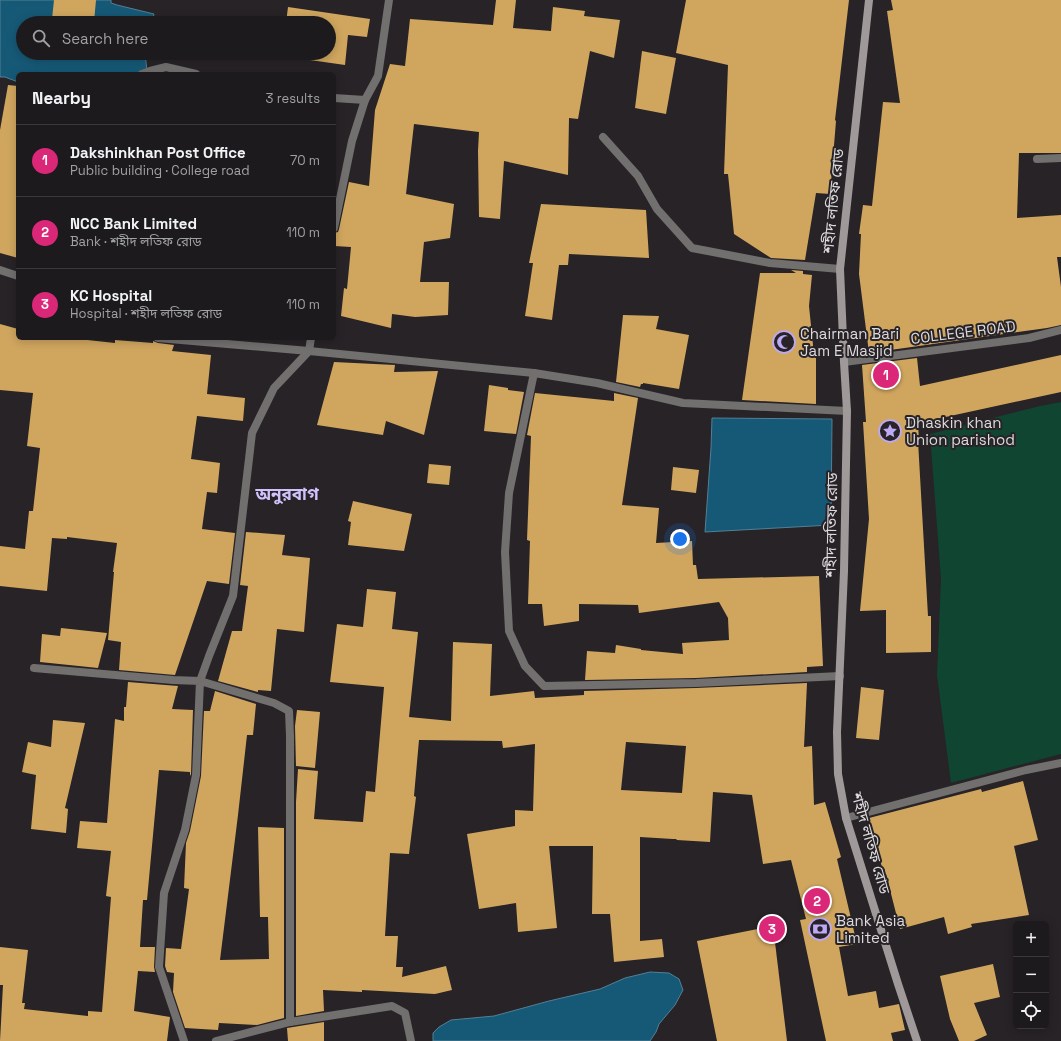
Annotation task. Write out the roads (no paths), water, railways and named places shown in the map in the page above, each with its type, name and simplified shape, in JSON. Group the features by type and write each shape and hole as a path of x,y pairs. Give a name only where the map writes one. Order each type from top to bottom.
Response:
{"street":[{"path":"336,218 352,141 365,100 378,76 389,0"},
{"name":"শহীদ লতিফ রোড","path":"869,0 840,270 847,411 838,774 846,818 917,1041"},
{"path":"147,72 166,68 186,72"},
{"path":"336,98 365,100"},
{"path":"603,137 638,176 657,209 692,248 770,263 840,270"},
{"path":"1037,159 1061,158"},
{"path":"0,270 16,275"},
{"name":"COLLEGE ROAD","path":"844,362 1029,338 1061,330"},
{"path":"181,340 534,373 596,384 683,403 847,411"},
{"path":"184,1041 160,967 164,893 186,830 196,775 200,681 232,596 252,433 274,388 309,351 311,340"},
{"path":"534,373 509,493 505,552 509,631 525,666 544,686 696,683 840,676"},
{"path":"34,668 200,681 274,703 289,711 290,1022"},
{"path":"846,818 1018,772 1061,763"},
{"path":"216,1041 290,1022 392,1006 405,1013 411,1041"}],"water":[{"path":"0,0 111,0 111,3 117,5 154,14 154,16 16,16 16,60 146,60 147,71 16,72 16,81 5,77 0,77"},
{"path":"712,418 832,419 831,525 705,532"},
{"path":"650,972 669,973 679,979 683,990 675,1005 659,1024 650,1041 433,1041 433,1033 439,1027 451,1020 494,1016 600,989 625,978"}],"place":[{"name":"Chairman Bari Jam E Masjid","path":"784,342"},
{"name":"Dakshinkhan Post Office","path":"886,375"},
{"name":"Dhaskin khan Union parishod","path":"890,431"},
{"name":"NCC Bank Limited","path":"817,901"},
{"name":"KC Hospital","path":"772,929"},
{"name":"Bank Asia Limited","path":"820,929"}],"district":[{"name":"অনুরবাগ","path":"287,494"}]}
